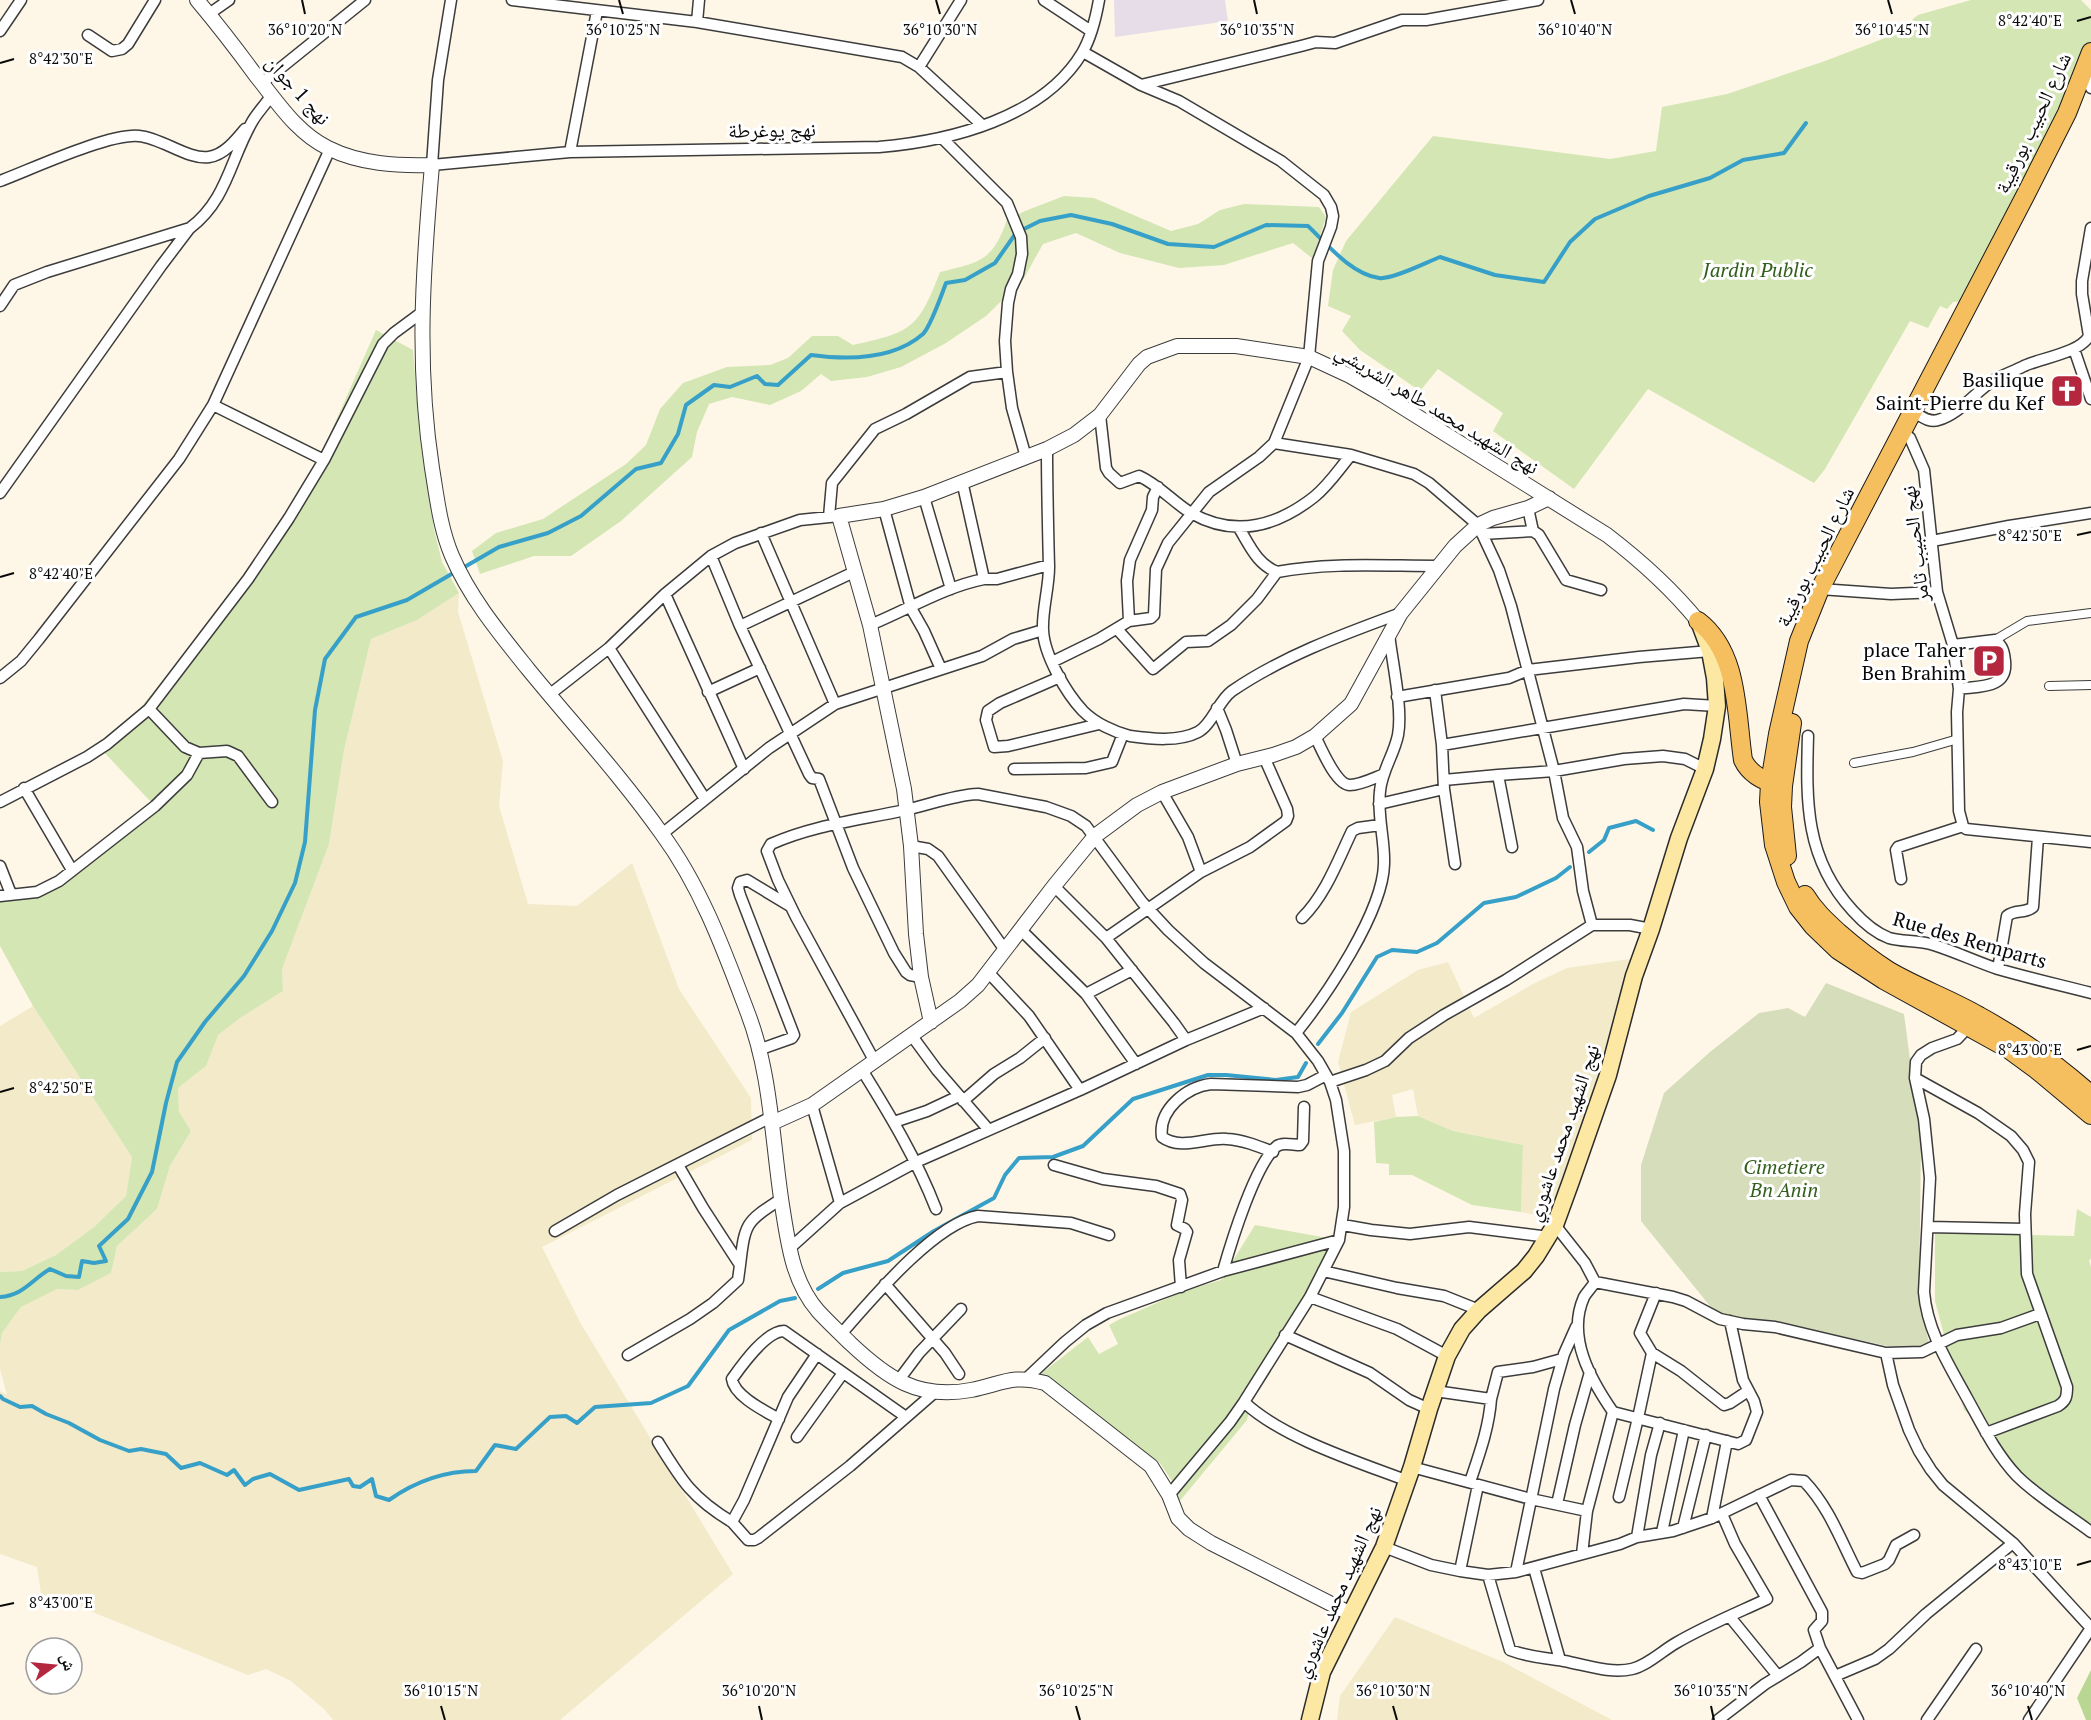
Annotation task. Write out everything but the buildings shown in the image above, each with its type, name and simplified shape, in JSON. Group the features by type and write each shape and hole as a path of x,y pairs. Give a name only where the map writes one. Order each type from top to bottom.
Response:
{"main road":[{"name":"شارع الحبيب بورقيبة","path":"2091,52 2088,79 2067,113 1917,415 1799,640 1780,723 1776,784 1770,821 1778,861 1798,907 1813,926 1838,950 1884,980 1973,1021 2054,1063 2091,1095"},
{"name":"نهج الشهيد محمد عاشوري","path":"1310,1720 1322,1672 1349,1613 1384,1547 1448,1356 1462,1329 1479,1310 1524,1271 1552,1231 1608,1075 1634,976 1679,838 1705,769 1712,739 1717,706 1710,651 1698,621"},
{"path":"1698,621 1717,639 1727,664 1736,698 1743,760 1747,768 1776,784"},
{"name":"شارع الحبيب بورقيبة","path":"1973,1021 2091,1115"}],"street":[{"path":"0,31 21,0"},
{"path":"88,35 112,51 122,49 128,44 155,0"},
{"name":"نهج 1 جوان","path":"198,0 271,96 302,130 330,149 364,160 398,166 432,165"},
{"path":"209,15 229,0"},
{"path":"262,83 365,0"},
{"path":"451,0 438,80 422,313 425,419 440,519 452,556 465,583 502,636 662,834 693,882 746,1006 766,1078 789,1249 800,1283 815,1308 888,1376 898,1381 921,1390 935,1392 973,1390 999,1382 1027,1378 1045,1383 1150,1466 1169,1494 1178,1518 1189,1529 1211,1543 1349,1613"},
{"path":"512,0 696,22 902,57 919,67 982,125"},
{"path":"696,22 699,0"},
{"path":"919,67 961,0"},
{"path":"1044,0 1091,31"},
{"name":"نهج يوغرطة","path":"432,165 570,152 879,147 915,144 942,138 1018,110 1046,92 1066,75 1083,52 1099,0"},
{"path":"1141,85 1316,42 1335,43 1402,20 1426,20 1522,1 1538,0"},
{"path":"570,152 597,11"},
{"path":"1052,662 1129,621 1151,618 1154,615 1156,569 1168,543 1191,513 1218,484 1259,457 1274,443 1309,357 1318,261 1333,216 1324,195 1281,161 1179,101 1141,85 1083,52"},
{"path":"0,181 103,142 128,136 150,138 202,157 215,156 252,122 271,96"},
{"path":"0,493 161,266 190,228 203,218 216,202 252,122"},
{"path":"942,138 1007,203 1021,237 1022,254 1008,303 1005,341 1012,408 1026,457"},
{"path":"0,678 21,661 39,639 179,459 213,405 330,149"},
{"path":"0,289 47,272 190,228"},
{"path":"1917,415 1933,421 1946,417 1995,380 2037,360 2074,349 2086,342 2089,336 2082,294 2091,228"},
{"path":"0,306 14,285"},
{"path":"0,802 87,757 107,744 149,709 248,579 290,518 324,460 383,344 422,313"},
{"name":"نهج الشهيد محمد طاهر الشريشي","path":"834,516 884,509 924,497 1047,449 1074,435 1100,415 1138,364 1147,357 1177,346 1236,346 1309,357 1350,376 1383,395 1598,529 1663,581 1698,621"},
{"path":"2074,349 2091,398"},
{"path":"931,1022 921,977 906,810 870,625 834,516 832,483 870,434 880,425 906,414 970,377 1007,372"},
{"path":"213,405 324,460"},
{"path":"1100,415 1104,457 1109,473 1120,483 1139,476 1158,487 1191,513 1223,525 1239,528 1267,523 1302,505 1325,486 1351,455"},
{"name":"نهج الحبيب ثامر","path":"1906,435 1924,470 1937,592 1953,645 1959,689 1959,811 1963,826"},
{"path":"1274,443 1351,455 1414,474 1429,483 1480,530 1505,588 1554,771 1563,818 1577,847 1583,891 1592,925"},
{"path":"1047,449 1049,565 1043,630 1052,662 1060,677 1084,712 1099,724 1123,734 1145,738 1186,736 1201,730 1230,693 1261,673 1349,633 1401,613"},
{"path":"962,481 984,579"},
{"path":"1129,621 1127,581 1130,560 1152,510 1153,497 1158,487"},
{"path":"924,497 951,589"},
{"path":"555,1231 617,1195 678,1164 771,1120 812,1105 960,1001 988,972 1095,836 1137,805 1162,792 1237,764 1296,747 1315,736 1351,704 1373,668 1401,613 1437,566 1493,518 1528,508 1549,498"},
{"path":"1528,508 1533,531"},
{"path":"884,509 911,608 941,669"},
{"path":"1932,541 2091,513"},
{"path":"549,694 609,648 665,594 711,556 735,543 800,520 834,516"},
{"path":"1239,528 1257,559 1267,568 1277,572 1305,567 1345,565 1437,566"},
{"path":"1480,530 1533,531 1539,535 1566,580 1601,590"},
{"path":"761,533 835,705"},
{"path":"711,556 740,626 808,774 812,778 819,779 853,868 894,953 906,972 921,977"},
{"path":"870,625 969,582 997,579 1049,565"},
{"path":"740,626 854,572"},
{"path":"1117,629 1153,669 1186,642 1208,641 1231,626 1257,599 1277,572"},
{"path":"1825,590 1891,594 1937,592"},
{"path":"665,594 744,769"},
{"path":"1953,645 1995,640 2027,621 2091,613"},
{"path":"662,834 790,734 835,705 982,656 1002,644 1043,630"},
{"path":"1296,1033 1338,976 1376,900 1384,864 1379,804 1382,775 1398,736 1397,697 1389,634"},
{"path":"1959,689 1996,683 2002,679 2006,669 2004,651 1995,640"},
{"path":"609,648 705,799"},
{"path":"1397,697 1509,678 1528,670 1710,651"},
{"path":"708,692 760,668"},
{"path":"1060,677 988,711 986,720 994,747 1008,746 1099,724"},
{"path":"2049,686 2091,685"},
{"path":"1435,690 1455,864"},
{"path":"1442,745 1684,704 1717,706"},
{"path":"1217,708 1237,764"},
{"path":"149,709 185,747 199,753 233,753 238,756 272,802"},
{"path":"1014,769 1086,768 1112,762 1123,734"},
{"path":"1315,736 1336,777 1342,783 1349,785 1382,775"},
{"name":"Rue des Remparts","path":"1808,736 1808,795 1812,834 1823,868 1837,894 1860,919 1889,938 1925,942 1998,969 2091,993"},
{"path":"1854,763 1913,752 1958,740"},
{"path":"0,866 5,895 37,892 49,887 155,806 187,775 199,753"},
{"path":"1379,804 1444,784 1498,775 1554,771 1624,759 1663,756 1685,759 1705,769"},
{"path":"1106,938 1201,872 1250,847 1286,821 1287,809 1264,757"},
{"path":"1498,775 1512,847"},
{"path":"24,788 72,870"},
{"path":"1162,792 1188,837 1201,872"},
{"path":"875,1062 790,906 778,880 768,848 782,839 835,823 906,810 966,794 978,794 1047,807 1071,816 1086,826 1147,909 1204,963 1296,1033 1328,1078 1336,1100 1344,1151 1345,1182 1339,1239 1310,1297 1258,1383 1230,1422 1169,1494"},
{"path":"1302,918 1315,903 1330,877 1352,831 1380,825"},
{"path":"1901,879 1896,850 1898,847 1963,826 1966,829 2091,842"},
{"path":"1998,969 2007,916 2015,911 2030,910 2035,902 2038,837"},
{"path":"911,846 928,849 938,856 1005,950"},
{"path":"758,1050 792,1038 794,1035 740,895 738,888 740,882 747,880 790,906"},
{"path":"1054,886 1106,938 1186,1040"},
{"path":"1273,1152 1246,1142 1223,1138 1185,1143 1174,1142 1162,1137 1161,1128 1166,1115 1178,1098 1201,1086 1211,1084 1298,1087 1366,1070 1385,1061 1409,1038 1444,1015 1506,980 1592,925 1622,925 1651,929"},
{"path":"1021,930 1086,994 1136,1065"},
{"path":"1086,994 1132,970"},
{"path":"988,972 1029,1016 1080,1090"},
{"path":"789,1249 840,1203 916,1162 1136,1065 1186,1040 1264,1008"},
{"path":"1973,1021 1957,1039 1932,1048 1921,1055 1916,1062 1915,1078 1924,1119 1930,1178 1924,1292 1929,1320 1938,1344 1986,1433 2004,1461 2018,1477 2091,1532"},
{"path":"912,1036 988,1129"},
{"path":"894,1122 961,1098 1045,1038"},
{"path":"862,1070 916,1162 936,1209"},
{"path":"1915,1078 1978,1113 2011,1136 2023,1150 2029,1162 2025,1229 2027,1274 2067,1387 2067,1396 2058,1406 1986,1433"},
{"path":"812,1105 840,1203"},
{"path":"1223,1271 1233,1236 1257,1177 1273,1152 1282,1144 1302,1143 1304,1107"},
{"path":"678,1164 740,1265"},
{"path":"1054,1165 1103,1179 1156,1186 1180,1194 1182,1200 1177,1226 1187,1232 1179,1260 1181,1287"},
{"path":"628,1355 681,1325 713,1303 738,1280 742,1245 749,1222 781,1199"},
{"path":"841,1334 885,1284 949,1227 968,1218 978,1216 1071,1223 1109,1235"},
{"path":"1342,1225 1410,1234 1469,1227 1552,1231 1585,1263 1595,1282"},
{"path":"1928,1227 2025,1229"},
{"path":"1027,1378 1065,1342 1086,1325 1107,1313 1223,1271 1339,1239"},
{"path":"1323,1271 1452,1298 1479,1310"},
{"path":"1595,1282 1686,1301 1720,1319 1774,1327 1886,1353 1922,1352 1958,1335 2001,1328 2040,1314"},
{"path":"1595,1282 1584,1298 1579,1321 1578,1344 1590,1372 1613,1412 1738,1444 1749,1436 1758,1412 1743,1380 1730,1321"},
{"path":"885,1284 945,1353 959,1374"},
{"path":"1656,1293 1640,1333 1652,1353 1681,1371 1724,1404 1730,1403 1748,1391"},
{"path":"1310,1297 1397,1329 1448,1356"},
{"path":"898,1381 932,1339 961,1309"},
{"path":"1516,1572 1562,1359 1579,1321"},
{"path":"779,1419 752,1403 736,1389 732,1379 762,1343 778,1331 784,1331 906,1417"},
{"path":"1285,1335 1370,1373 1409,1400 1429,1409"},
{"path":"1619,1497 1652,1353"},
{"path":"1886,1353 1900,1407 1919,1451 1943,1485 2013,1543 2091,1628 2029,1720"},
{"path":"732,1522 744,1500 788,1398 817,1354"},
{"path":"1460,1571 1474,1484 1498,1372 1533,1367 1562,1359"},
{"path":"1557,1504 1590,1372"},
{"path":"797,1437 843,1373"},
{"path":"1436,1391 1476,1399 1491,1399"},
{"path":"658,1442 688,1489 701,1502 732,1522 748,1540 754,1540 850,1466 935,1392"},
{"path":"1244,1402 1270,1423 1312,1443 1410,1474 1474,1484 1587,1511"},
{"path":"1582,1554 1587,1511 1613,1412"},
{"path":"1637,1537 1651,1455 1660,1424"},
{"path":"1662,1532 1684,1430"},
{"path":"1683,1528 1706,1435"},
{"path":"1488,1575 1510,1650 1526,1656 1615,1670 1633,1669 1646,1663 1678,1642 1767,1599 1717,1516 1727,1441"},
{"path":"1384,1547 1431,1565 1460,1571 1488,1575 1516,1572 1620,1544 1637,1537 1683,1528 1717,1516 1791,1480 1804,1481 1830,1516 1858,1573 1885,1564 1896,1545 1914,1535"},
{"path":"1759,1495 1822,1612 1822,1621 1814,1630 1820,1648 1858,1720"},
{"path":"1835,1676 1875,1659 1889,1649 1926,1614 2013,1543"},
{"path":"1534,1568 1560,1660"},
{"path":"1730,1617 1778,1676"},
{"path":"1718,1720 1820,1648"},
{"path":"1926,1720 1976,1649"}],"shaded area":[{"path":"1114,0 1225,0 1228,21 1115,37"},
{"path":"459,593 458,612 503,761 499,806 528,904 577,906 632,863 679,989 751,1098 752,1140 542,1247 581,1324 733,1574 560,1720 333,1720 324,1709 291,1681 266,1669 248,1675 90,1611 41,1594 37,1567 0,1554 0,1391 7,1395 0,1369 0,1345 2,1333 21,1307 57,1289 78,1290 111,1273 117,1246 157,1209 170,1166 191,1131 179,1112 178,1088 206,1066 217,1035 283,991 282,969 329,844 344,750 371,639 417,620"},
{"path":"1630,959 1577,1150 1550,1218 1521,1212 1523,1145 1453,1131 1418,1116 1413,1089 1392,1095 1396,1117 1355,1125 1338,1062 1351,1012 1418,970 1448,962 1474,1018 1535,983 1567,968"},
{"path":"33,1006 132,1157 126,1196 94,1227 56,1255 22,1271 0,1272 0,1026"},
{"path":"1395,1617 1503,1662 1612,1720 1337,1720 1340,1696"}],"green space":[{"name":"Jardin Public","path":"1971,0 2081,0 2091,10 2091,43 2053,136 1966,301 1953,302 1947,309 1940,306 1928,328 1910,321 1825,469 1814,483 1648,389 1574,489 1493,431 1503,413 1438,369 1420,391 1360,350 1342,331 1351,316 1328,306 1333,270 1346,241 1433,136 1610,159 1656,151 1662,107 1727,94 1825,61 1893,35 1918,15"},
{"path":"1064,196 1094,198 1171,231 1198,224 1220,210 1244,204 1319,207 1326,217 1313,259 1293,243 1224,265 1179,268 1120,253 1076,233 1043,244 1023,280 986,316 946,343 901,367 867,377 831,381 821,374 801,391 770,405 732,397 709,404 697,432 692,457 621,521 571,556 534,556 480,574 472,551 496,533 543,519 626,464 646,445 660,409 683,383 727,367 770,365 788,358 812,336 838,336 853,345 901,331 918,317 940,272 965,266 983,258 996,244 1007,220"},
{"path":"376,330 413,350 420,437 434,529 442,562 459,593 417,620 371,639 344,750 329,844 282,969 283,991 218,1035 206,1066 178,1088 179,1112 191,1131 170,1166 157,1209 117,1246 111,1273 78,1290 57,1289 21,1307 2,1333 0,1345 0,1272 22,1271 56,1255 94,1227 126,1196 132,1157 33,1006 0,946 0,890 24,891 81,865 151,802 100,748 137,712 176,664 249,567 299,495 323,450"},
{"name":"Cimetiere Bn Anin","path":"1826,983 1904,1014 1921,1143 1919,1301 1930,1347 1897,1348 1778,1323 1736,1318 1714,1311 1641,1221 1641,1165 1664,1093 1759,1013 1788,1008 1805,1017"},
{"path":"1418,1116 1453,1131 1523,1145 1521,1212 1472,1205 1412,1175 1389,1175 1389,1164 1376,1163 1374,1122 1396,1117"},
{"path":"2077,1209 2091,1217 2091,1259 2089,1260 2091,1267 2091,1525 2020,1473 1991,1434 1964,1410 1935,1301 1935,1233 2074,1236"},
{"path":"1255,1225 1334,1239 1324,1275 1256,1384 1247,1420 1179,1502 1172,1481 1160,1463 1038,1376 1088,1337 1099,1354 1118,1344 1109,1325 1118,1320 1184,1291 1221,1280"},
{"path":"2091,1670 2091,1720 2086,1720 2077,1698"}],"waterway":[{"path":"461,569 499,547 548,533 581,516 636,469 661,463 678,434 686,405 714,385 730,387 757,376 765,384 778,385 811,355 870,356 911,343 926,330 946,283 965,280 995,263 1016,233 1040,221 1071,215 1112,224 1168,244 1214,247 1266,225 1308,226 1349,265 1379,278 1401,274 1440,257 1495,275 1544,282 1570,242 1595,219 1649,196 1710,178 1743,160 1784,153 1806,123"},
{"path":"0,1297 21,1290 50,1269 66,1276 79,1277 82,1261 94,1263 106,1261 99,1246 128,1219 152,1172 177,1062 205,1022 244,976 272,931 295,883 305,842 315,710 325,659 356,617 407,600 455,572"},
{"path":"1589,852 1604,840 1609,828 1636,821 1653,830"},
{"path":"1318,1044 1342,1013 1377,957 1392,950 1417,952 1437,943 1484,903 1516,897 1556,878 1570,867"},
{"path":"818,1289 843,1273 888,1261 934,1231 994,1198 1005,1175 1019,1158 1053,1157 1083,1146 1133,1099 1208,1075 1276,1080 1298,1077 1306,1063"},
{"path":"0,1396 20,1407 32,1406 100,1440 129,1451 141,1449 166,1454 181,1468 200,1463 227,1475 234,1470 245,1485 253,1479 270,1474 299,1490 349,1479 353,1486 360,1487 372,1479 376,1496 389,1500 409,1487 430,1478 464,1471 476,1471 495,1445 516,1449 550,1417 566,1416 577,1423 595,1407 651,1403 688,1386 729,1330 780,1301 795,1298"}],"place":[{"name":"Basilique Saint-Pierre du Kef","path":"2067,391"},
{"name":"place Taher Ben Brahim","path":"1989,661"}]}
